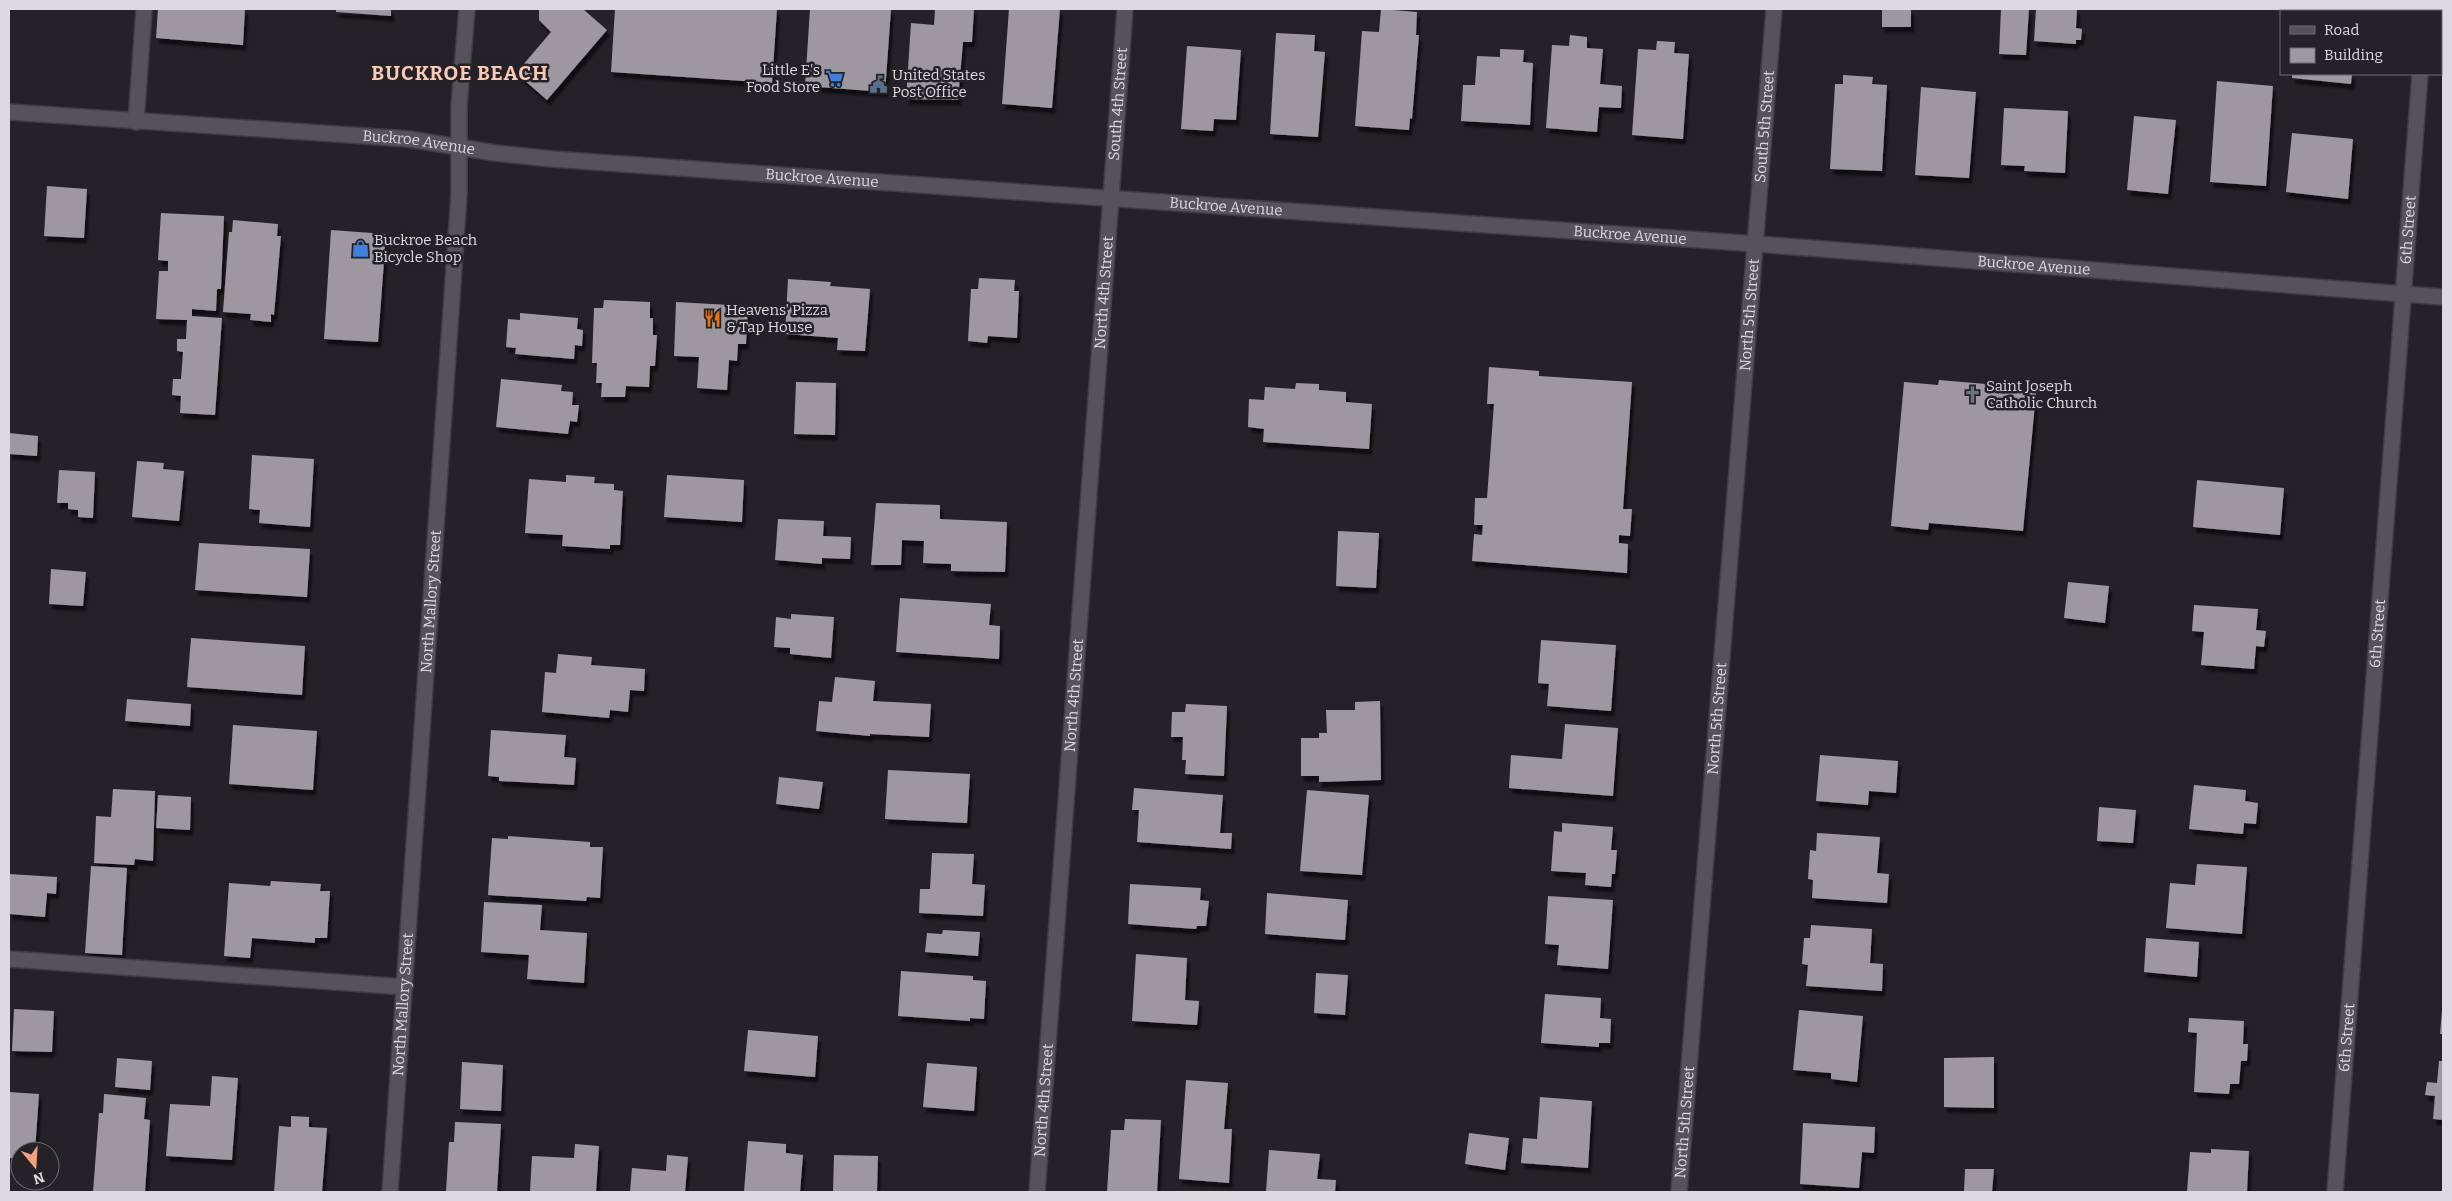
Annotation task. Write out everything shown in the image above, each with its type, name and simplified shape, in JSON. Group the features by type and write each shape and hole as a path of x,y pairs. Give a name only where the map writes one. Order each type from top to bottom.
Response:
{"street":[{"path":"136,122 144,9"},
{"name":"North Mallory Street","path":"390,1192 458,205 459,106 467,9"},
{"name":"South 4th Street","path":"1111,200 1125,9"},
{"name":"South 5th Street","path":"1757,244 1774,9"},
{"name":"6th Street","path":"2334,1192 2420,75"},
{"name":"Buckroe Avenue","path":"9,112 409,139 495,153 552,159 1111,200 1757,244 2443,297"},
{"name":"North 4th Street","path":"1037,1192 1111,200"},
{"name":"North 5th Street","path":"1679,1192 1757,244"},
{"path":"9,959 405,987"}],"building":[{"path":"158,9 245,9 243,45 156,38"},
{"path":"336,9 391,9 391,16 336,12"},
{"path":"539,9 583,9 607,30 547,100 516,73 551,32 539,20"},
{"path":"615,9 777,9 772,83 611,72"},
{"path":"810,9 891,9 885,92 805,86"},
{"path":"935,9 974,9 972,42 963,42 958,100 906,99 911,23 934,25"},
{"path":"1009,9 1060,9 1052,108 1002,104"},
{"path":"1381,9 1417,12 1416,35 1419,35 1412,119 1410,118 1409,130 1355,126 1362,31 1379,32"},
{"path":"1882,9 1911,9 1911,27 1882,27"},
{"path":"2001,9 2029,9 2026,55 1999,54"},
{"path":"2036,9 2077,9 2076,28 2082,29 2081,40 2076,40 2076,44 2034,41"},
{"path":"1276,33 1315,35 1314,51 1325,52 1318,137 1270,134"},
{"path":"1570,35 1587,37 1587,48 1603,49 1600,84 1622,86 1621,108 1599,107 1597,132 1546,128 1552,45 1569,46"},
{"path":"1657,41 1675,42 1674,53 1689,54 1683,139 1632,135 1638,49 1656,50"},
{"path":"1187,46 1241,50 1236,120 1214,119 1213,131 1181,129"},
{"path":"1500,49 1524,50 1523,62 1533,63 1530,125 1461,121 1463,85 1475,85 1477,56 1500,57"},
{"path":"1843,75 1873,77 1872,84 1887,85 1882,171 1830,169 1835,84 1843,84"},
{"path":"2292,75 2352,75 2351,84 2292,78"},
{"path":"2217,81 2273,86 2266,186 2210,182"},
{"path":"1921,87 1976,92 1969,178 1915,175"},
{"path":"2004,108 2068,111 2065,173 2024,171 2025,166 2001,165"},
{"path":"2134,116 2176,120 2168,194 2127,190"},
{"path":"2292,133 2353,139 2348,199 2286,192"},
{"path":"47,186 87,189 84,238 44,236"},
{"path":"161,213 224,216 221,289 217,289 216,311 192,309 192,316 222,318 215,415 180,413 181,396 172,395 173,379 181,379 183,352 177,351 177,339 186,339 187,320 156,319 159,271 168,271 168,261 158,260"},
{"path":"233,220 278,224 277,236 281,236 274,315 271,314 271,322 250,320 251,314 223,312 229,232 232,232"},
{"path":"331,230 386,234 378,342 324,339"},
{"path":"979,278 1015,280 1014,291 1019,291 1017,338 988,336 987,343 968,341 971,289 978,289"},
{"path":"788,279 831,282 830,286 870,289 865,351 837,350 838,338 785,334"},
{"path":"604,300 650,302 650,318 653,318 653,335 657,335 655,366 650,366 649,387 626,386 625,397 601,397 602,383 596,383 597,363 592,363 594,308 603,308"},
{"path":"676,302 748,306 746,344 738,344 737,361 729,360 727,390 697,388 699,357 674,356"},
{"path":"520,313 578,318 577,329 583,330 582,346 575,345 574,359 515,354 516,348 506,347 508,319 520,320"},
{"path":"1489,367 1539,371 1539,376 1632,382 1623,509 1632,509 1630,536 1619,535 1619,543 1628,544 1627,573 1472,561 1474,534 1482,535 1483,525 1474,525 1475,498 1487,498 1494,404 1487,404"},
{"path":"501,379 562,385 561,391 573,392 572,405 579,405 577,422 570,421 568,434 496,427"},
{"path":"1939,380 2010,386 2010,391 2036,393 2023,531 1929,523 1928,530 1891,526 1904,382 1938,385"},
{"path":"796,382 836,383 835,435 794,434"},
{"path":"1296,383 1319,384 1319,390 1346,392 1346,402 1372,404 1369,449 1263,442 1264,429 1248,427 1249,399 1264,400 1265,387 1295,389"},
{"path":"9,433 38,436 37,456 9,454"},
{"path":"252,455 314,459 310,527 259,523 260,510 249,509"},
{"path":"137,461 164,463 163,469 184,471 179,521 132,517"},
{"path":"59,470 95,472 93,518 78,517 78,510 68,509 68,503 57,503"},
{"path":"566,475 595,477 594,483 614,484 614,490 623,491 620,545 610,545 610,549 562,546 563,535 525,533 529,479 566,482"},
{"path":"667,475 744,480 742,522 664,517"},
{"path":"2197,480 2284,488 2280,535 2193,527"},
{"path":"876,503 940,505 940,519 1007,522 1005,572 951,571 951,564 923,563 924,541 902,540 901,565 871,565"},
{"path":"778,519 824,521 823,536 851,537 850,559 822,558 822,564 775,560"},
{"path":"1338,531 1379,533 1376,588 1336,586"},
{"path":"199,543 310,549 307,597 195,590"},
{"path":"51,569 86,572 83,606 49,604"},
{"path":"2068,582 2109,586 2105,623 2064,618"},
{"path":"900,598 991,604 989,625 1000,626 999,659 896,652"},
{"path":"2194,605 2258,609 2256,630 2266,631 2264,647 2256,646 2254,669 2201,665 2204,632 2192,631"},
{"path":"791,614 834,617 831,658 790,654 790,648 774,647 776,617 791,619"},
{"path":"191,638 305,646 302,695 187,687"},
{"path":"1541,640 1616,645 1611,711 1547,706 1549,684 1538,683"},
{"path":"558,654 592,657 591,665 645,669 644,691 630,690 628,712 610,710 609,718 542,712 545,672 556,673"},
{"path":"835,677 875,681 873,701 931,704 929,737 870,734 870,736 816,731 819,701 832,702"},
{"path":"127,699 191,704 190,726 125,721"},
{"path":"1380,701 1381,780 1319,782 1319,776 1301,776 1301,738 1319,738 1319,733 1327,733 1326,710 1355,710 1355,702"},
{"path":"1186,704 1227,706 1224,776 1185,774 1186,760 1182,760 1183,737 1171,737 1172,712 1185,712"},
{"path":"1565,724 1618,728 1613,796 1509,788 1511,755 1562,759"},
{"path":"233,725 317,731 313,790 229,784"},
{"path":"491,730 566,735 564,757 576,758 574,785 499,781 499,777 488,776"},
{"path":"1820,755 1898,761 1896,793 1869,791 1868,805 1816,801"},
{"path":"888,770 970,774 967,823 885,819"},
{"path":"779,777 823,782 819,809 776,804"},
{"path":"2194,785 2246,790 2245,801 2258,803 2256,824 2244,823 2243,834 2189,829"},
{"path":"1134,788 1223,795 1220,833 1232,833 1231,849 1137,842 1139,810 1132,810"},
{"path":"113,789 155,791 153,861 135,859 134,865 94,863 96,816 111,817"},
{"path":"1307,790 1369,795 1362,875 1300,871"},
{"path":"158,795 191,797 190,830 156,828"},
{"path":"2099,807 2136,810 2133,843 2097,841"},
{"path":"1562,823 1613,827 1611,850 1617,850 1615,874 1612,874 1611,887 1585,885 1586,873 1551,871 1554,831 1562,832"},
{"path":"1817,833 1880,837 1877,873 1889,874 1887,903 1812,898 1813,880 1808,879 1810,850 1816,851"},
{"path":"508,836 590,842 590,847 603,847 600,898 587,897 586,901 488,895 492,838 508,839"},
{"path":"932,853 974,854 972,884 985,885 983,916 919,913 920,889 930,889"},
{"path":"2197,864 2247,867 2242,934 2166,928 2170,883 2195,885"},
{"path":"91,866 127,868 122,955 85,953"},
{"path":"9,874 57,877 56,894 47,893 45,917 9,914"},
{"path":"271,881 321,884 320,891 330,891 327,938 315,938 315,943 252,938 250,958 224,956 229,883 270,886"},
{"path":"1130,884 1201,888 1200,900 1209,901 1206,926 1197,926 1196,929 1128,924"},
{"path":"1267,893 1348,900 1345,940 1265,934"},
{"path":"1548,896 1613,900 1608,969 1557,965 1559,945 1545,944"},
{"path":"484,902 542,905 540,930 587,933 584,983 527,979 529,955 481,952"},
{"path":"1811,925 1872,929 1870,963 1883,964 1882,991 1806,986 1808,965 1802,964 1804,938 1810,938"},
{"path":"943,930 980,932 978,956 925,952 927,933 942,934"},
{"path":"2146,938 2199,942 2197,977 2144,972"},
{"path":"1136,954 1187,958 1185,1000 1199,1001 1197,1025 1132,1021"},
{"path":"901,971 973,976 973,980 986,981 984,1019 970,1018 970,1021 898,1016"},
{"path":"1316,973 1348,975 1345,1015 1314,1013"},
{"path":"1545,994 1601,998 1600,1018 1611,1019 1610,1043 1599,1043 1599,1047 1541,1043"},
{"path":"14,1009 54,1011 52,1052 12,1051"},
{"path":"1799,1010 1863,1016 1857,1082 1831,1079 1831,1073 1793,1070"},
{"path":"2442,1010 2443,1034 2440,1034"},
{"path":"2189,1018 2244,1021 2243,1044 2248,1044 2247,1061 2241,1061 2239,1084 2230,1084 2229,1094 2194,1092 2197,1033 2188,1032"},
{"path":"748,1030 818,1036 815,1077 744,1071"},
{"path":"1994,1057 1994,1108 1944,1107 1944,1058"},
{"path":"117,1058 152,1061 150,1090 115,1087"},
{"path":"2439,1061 2443,1061 2443,1120 2433,1119 2435,1096 2425,1095 2427,1082 2437,1083"},
{"path":"462,1062 503,1065 501,1111 460,1109"},
{"path":"927,1063 977,1067 974,1111 923,1107"},
{"path":"212,1076 238,1078 232,1160 166,1156 170,1104 210,1106"},
{"path":"1186,1080 1228,1083 1224,1129 1232,1129 1229,1183 1179,1179"},
{"path":"9,1092 39,1094 36,1141 10,1141 9,1158"},
{"path":"104,1094 146,1098 144,1119 150,1120 145,1192 93,1192 99,1113 103,1113"},
{"path":"1540,1097 1592,1101 1588,1168 1521,1163 1523,1138 1537,1139"},
{"path":"291,1116 309,1117 309,1127 327,1128 322,1192 274,1192 279,1126 291,1127"},
{"path":"1125,1119 1161,1120 1157,1192 1107,1192 1111,1130 1124,1130"},
{"path":"455,1122 501,1124 497,1192 446,1192 449,1142 454,1142"},
{"path":"1803,1123 1875,1127 1874,1153 1862,1152 1859,1188 1800,1184"},
{"path":"1469,1133 1509,1138 1505,1170 1465,1164"},
{"path":"748,1141 786,1144 786,1153 803,1155 800,1192 744,1192"},
{"path":"575,1144 599,1146 596,1192 530,1192 532,1156 574,1158"},
{"path":"2211,1149 2249,1151 2247,1192 2187,1192 2190,1152 2211,1153"},
{"path":"1269,1150 1320,1154 1317,1179 1336,1180 1335,1192 1266,1192"},
{"path":"667,1155 688,1157 685,1192 630,1192 632,1168 666,1171"},
{"path":"834,1155 878,1156 877,1192 833,1192"},
{"path":"1965,1169 1994,1169 1992,1192 1964,1192"}],"place":[{"name":"Little E's Food Store","path":"834,79"},
{"name":"United States Post Office","path":"878,84"},
{"name":"Buckroe Beach Bicycle Shop","path":"360,249"},
{"name":"Heavens' Pizza & Tap House","path":"712,319"},
{"name":"Saint Joseph Catholic Church","path":"1972,395"}],"district":[{"name":"BUCKROE BEACH","path":"460,73"}]}
